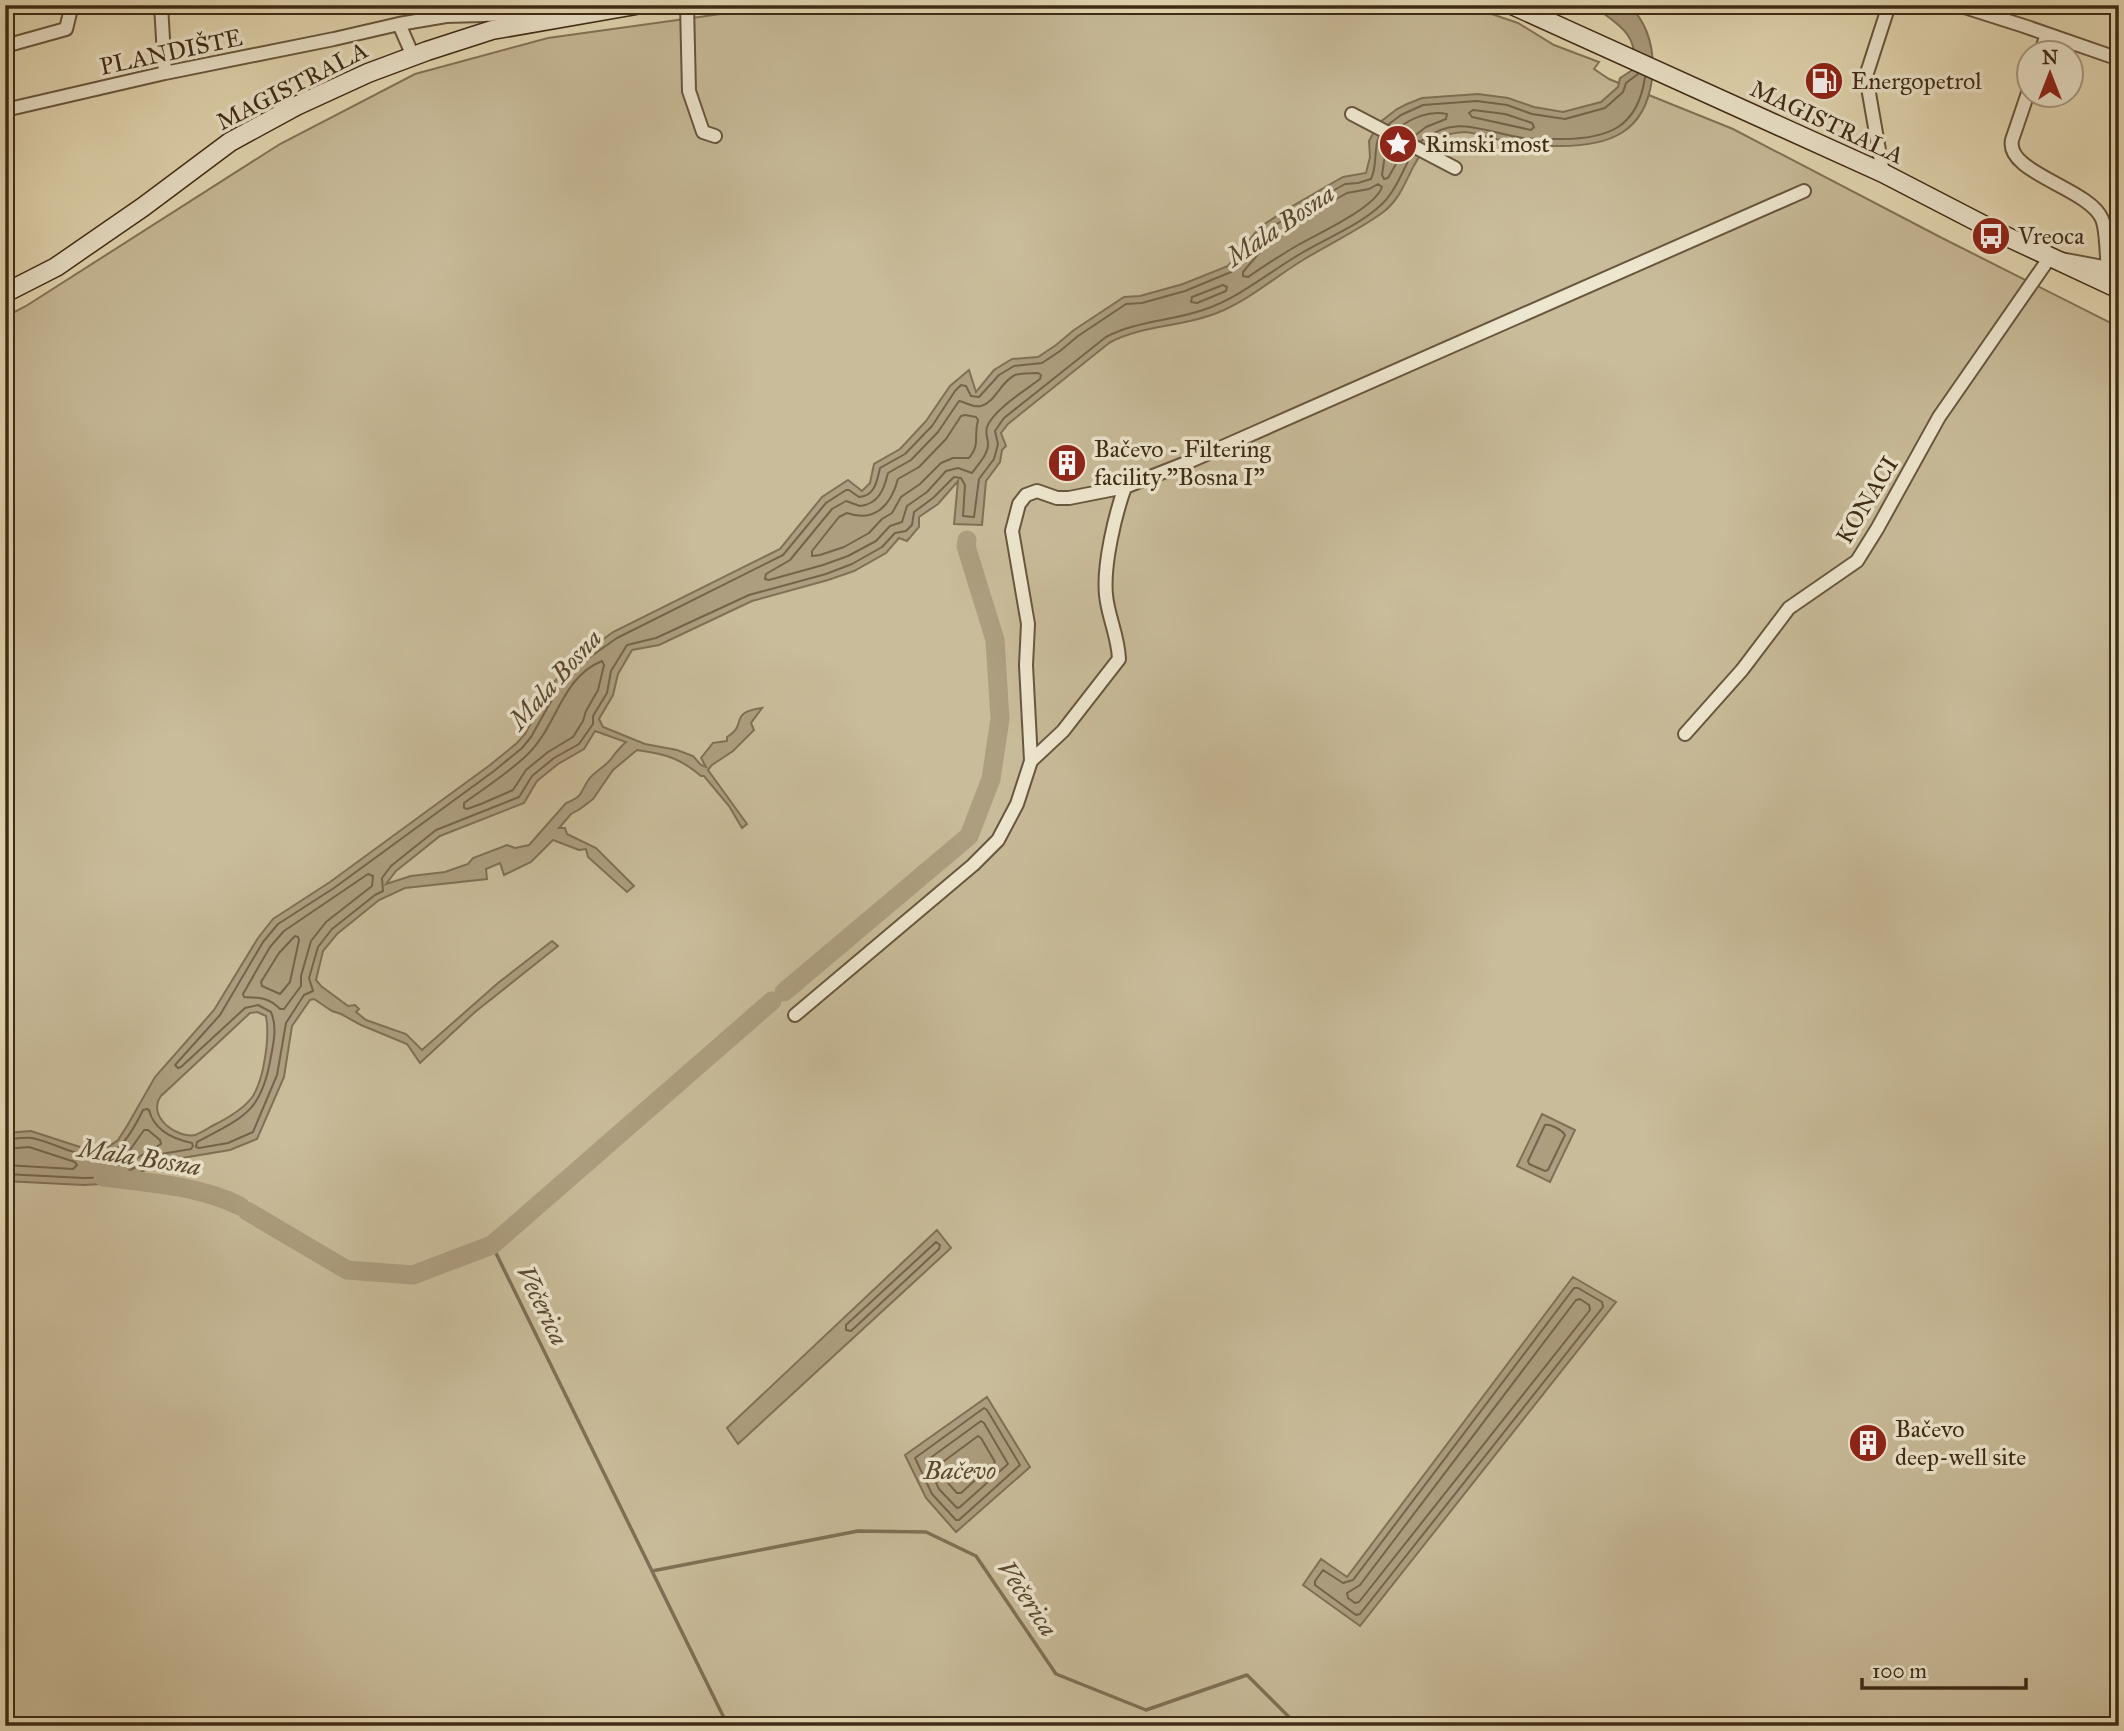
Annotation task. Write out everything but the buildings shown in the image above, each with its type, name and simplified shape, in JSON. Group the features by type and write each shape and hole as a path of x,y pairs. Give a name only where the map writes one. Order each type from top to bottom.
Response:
{"main road":[{"name":"MAGISTRALA","path":"5,293 56,267 230,142 296,106 368,73 492,30 636,5"},
{"name":"MAGISTRALA","path":"1512,5 1883,173 1999,233 2119,289"}],"street":[{"path":"5,46 66,29 72,5"},
{"path":"160,5 165,73"},
{"path":"687,5 689,91 703,132 715,136"},
{"path":"1883,173 1866,76 1889,5"},
{"path":"1958,5 2119,59"},
{"name":"PLANDIŠTE","path":"5,110 165,73 446,16 596,11"},
{"path":"400,24 413,56"},
{"path":"2046,38 2047,34"},
{"path":"2022,108 2012,140 2013,153 2021,164 2055,182 2095,209 2102,220 2113,269 2050,257"},
{"path":"1352,114 1455,168"},
{"path":"795,1015 973,865 998,839 1017,804 1031,761 1026,664 1028,624 1012,531 1018,503 1026,495 1037,491 1057,498 1069,498 1125,487 1804,191"},
{"name":"KONACI","path":"1685,734 1742,670 1789,608 1857,561 1939,417 2050,257"},
{"path":"1031,761 1063,731 1119,659 1118,640 1106,595 1115,517 1125,487"}],"shaded area":[{"path":"785,5 1465,5 1518,23 1554,45 1599,62 1594,69 1609,79 1733,129 2119,327 2119,1726 5,1726 5,317 280,144 415,74 548,38"}],"water":[{"path":"1592,5 1629,5 1641,21 1649,39 1652,79 1648,97 1642,112 1622,133 1609,139 1578,145 1522,145 1465,132 1446,135 1432,142 1414,164 1393,202 1372,220 1228,308 1204,318 1135,333 1109,343 1008,424 1001,433 1006,446 1002,450 1000,462 986,481 982,525 954,524 958,481 938,504 919,517 919,527 907,541 899,538 886,553 854,571 752,601 659,645 632,650 618,674 613,695 599,719 603,727 645,744 693,756 706,767 701,758 713,743 727,741 727,737 737,728 741,716 762,708 751,723 754,730 708,770 747,824 742,828 729,806 704,776 672,758 637,750 613,770 593,799 571,814 559,828 565,828 567,834 596,848 634,886 627,892 588,857 586,849 579,850 553,840 531,862 504,875 500,863 486,869 487,879 405,888 379,900 337,934 323,951 316,980 321,986 348,1006 355,1005 359,1009 356,1012 366,1020 406,1034 422,1050 498,983 552,941 558,946 475,1012 420,1063 407,1044 332,1011 314,999 310,1000 292,1026 284,1077 257,1139 230,1150 164,1161 119,1183 84,1185 5,1181 5,1133 31,1131 80,1147 96,1149 108,1147 118,1140 155,1077 214,1010 258,938 273,919 330,882 517,743 525,734 553,683 576,659 613,632 780,549 822,497 848,480 862,491 870,483 874,464 900,449 926,421 950,386 969,370 976,392 994,370 1012,359 1038,357 1124,297 1140,296 1183,284 1228,266 1260,227 1343,177 1366,173 1370,157 1369,141 1379,123 1407,104 1422,98 1478,94 1508,98 1534,107 1563,112 1601,102 1618,87 1620,78 1634,69 1635,57 1630,38 1618,24","holes":["595,731 626,742 609,762 591,776 579,796 566,803 529,845 515,848 507,845 445,872 411,876 386,884 396,871 440,836 524,803 537,781 558,764 584,749","257,1012 266,1016 267,1046 260,1079 249,1101 230,1116 195,1135 180,1134 166,1125 158,1112 157,1104 161,1096 250,1013"]},
{"path":"1542,1114 1575,1130 1550,1182 1517,1166"},
{"path":"937,1230 951,1248 738,1444 727,1428"},
{"path":"1573,1277 1616,1302 1360,1626 1303,1585 1321,1559 1347,1577"},
{"name":"Bačevo","path":"987,1397 1030,1467 956,1532 926,1498 905,1455"}],"waterway":[{"name":"Mala Bosna","path":"784,992 969,836 991,779 1000,719 995,640 966,546 967,540"},
{"name":"Mala Bosna","path":"247,1211 347,1270 413,1275 492,1245 772,1001"},
{"name":"Mala Bosna","path":"103,1177 190,1189 240,1206"},
{"name":"Večerica","path":"492,1245 728,1726"},
{"name":"Večerica","path":"652,1571 858,1531 926,1532 976,1556 1056,1674 1146,1710 1247,1675 1298,1726"}],"place":[{"name":"Energopetrol","path":"1824,81"},
{"name":"Rimski most","path":"1398,144"},
{"name":"Vreoca","path":"1991,236"},
{"name":"Bačevo - Filtering facility \"Bosna I\"","path":"1067,463"},
{"name":"Bačevo deep-well site","path":"1868,1443"}]}
